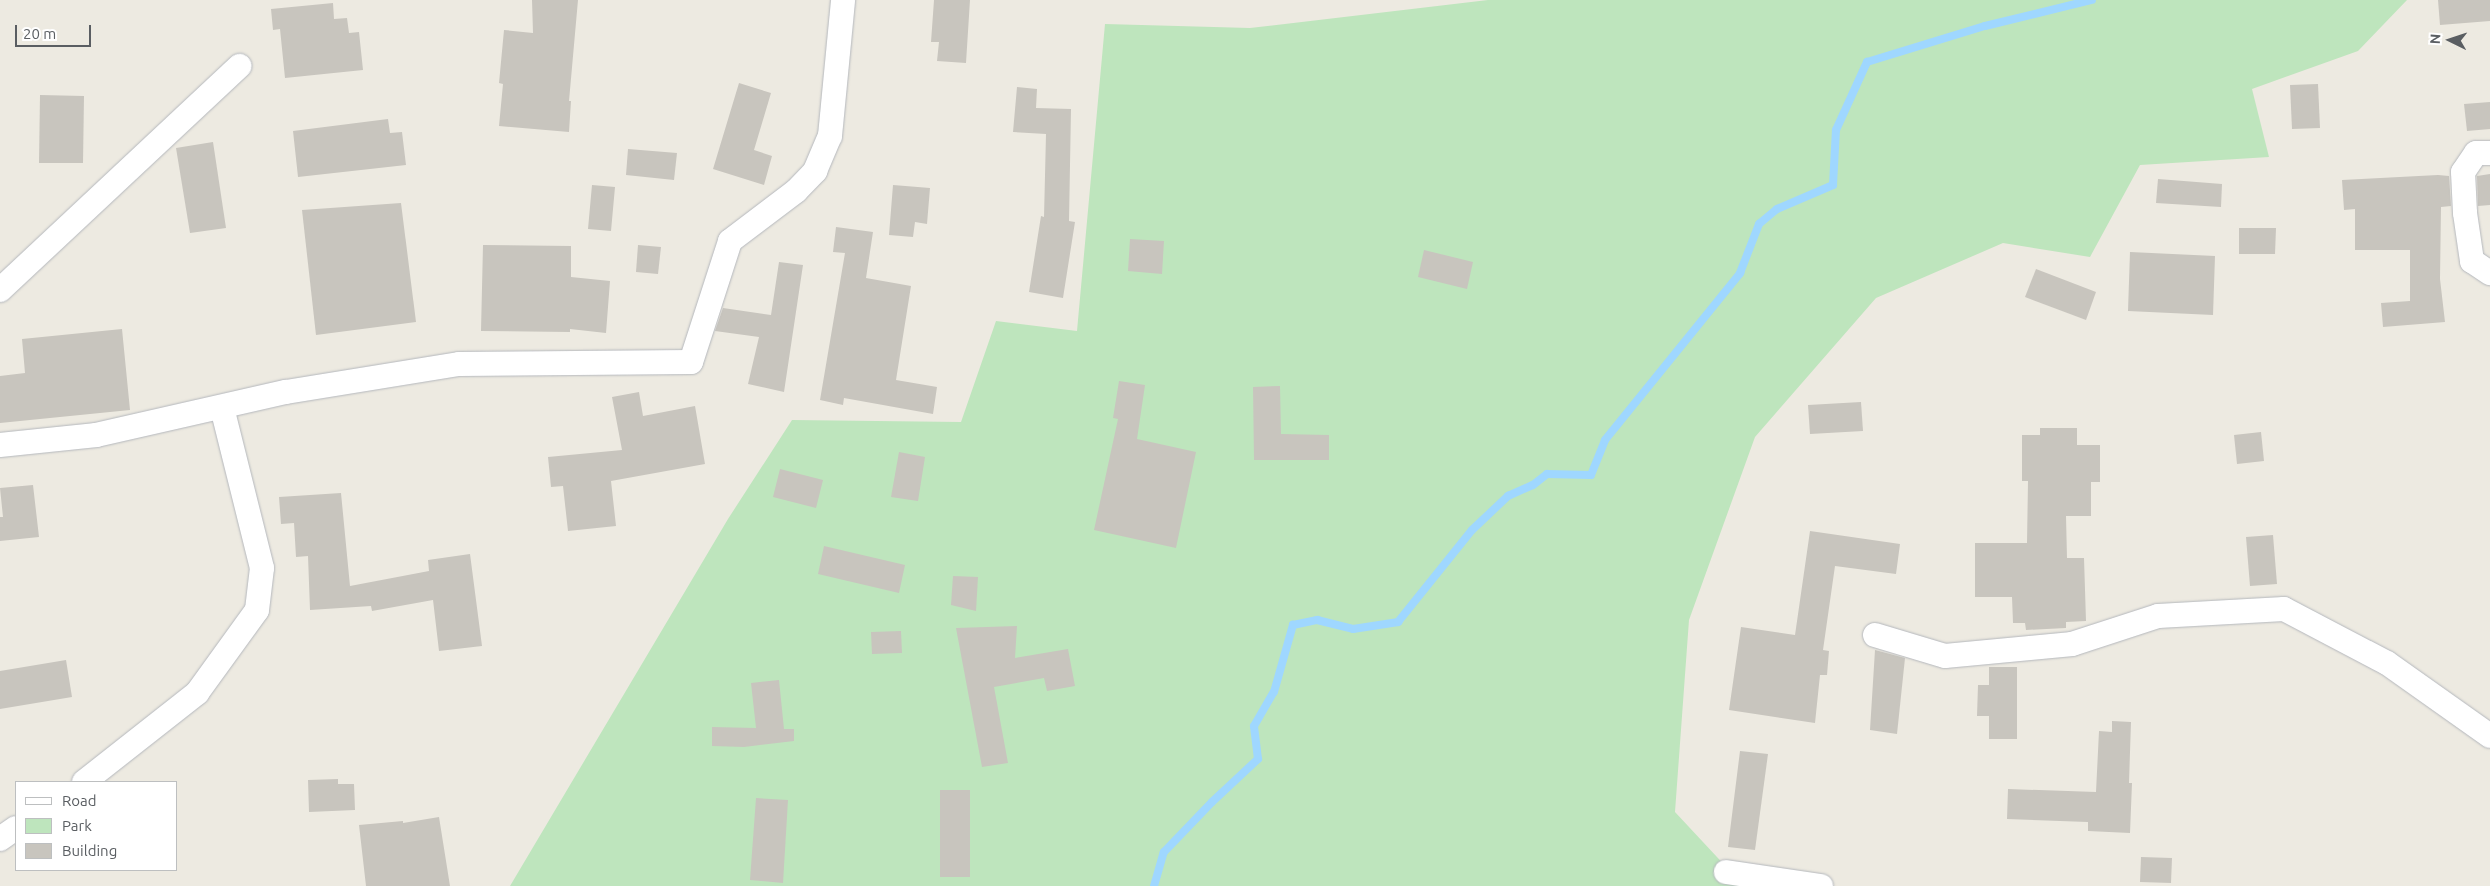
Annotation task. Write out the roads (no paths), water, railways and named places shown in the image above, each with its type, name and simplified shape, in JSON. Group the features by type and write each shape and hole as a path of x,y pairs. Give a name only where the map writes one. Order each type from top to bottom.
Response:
{"street":[{"path":"0,445 96,435 286,392 459,364 691,362 730,241 803,184 815,171 830,136 843,0"},
{"path":"0,290 239,66"},
{"path":"2490,152 2476,154 2463,172 2465,213 2472,261 2490,273"},
{"path":"85,781 197,693 256,610 262,568 222,407"},
{"path":"1875,635 1945,656 2072,644 2158,616 2284,609 2387,662 2490,736"},
{"path":"0,839 15,829"},
{"path":"1726,872 1821,886"}],"waterway":[{"path":"1154,886 1164,852 1212,802 1258,759 1254,726 1274,692 1293,625 1317,620 1353,629 1398,622 1472,530 1508,496 1533,485 1547,474 1591,475 1605,440 1740,273 1759,224 1777,209 1833,185 1836,130 1867,62 1985,26 2092,0"}]}
